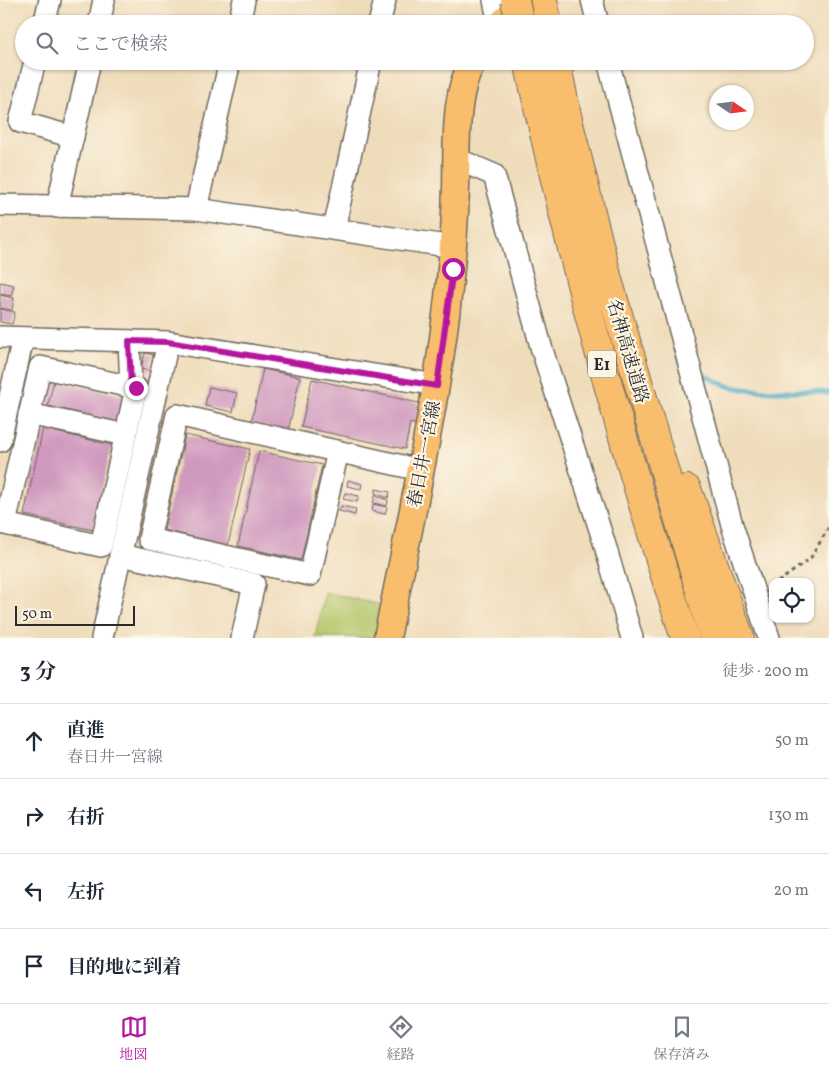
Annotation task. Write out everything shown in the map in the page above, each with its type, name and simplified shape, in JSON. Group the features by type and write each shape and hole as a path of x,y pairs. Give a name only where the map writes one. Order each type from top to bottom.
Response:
{"highway":[{"path":"515,0 518,15"},
{"path":"543,0 546,15"},
{"name":"名神高速道路","path":"558,70 608,280 714,638"},
{"name":"名神高速道路","path":"531,73 577,268 605,375 685,638"},
{"path":"608,280 628,312 740,638"}],"main road":[{"path":"510,15 528,0"},
{"name":"春日井一宮線","path":"387,638 437,386 454,248 461,95 471,70"}],"street":[{"path":"46,15 50,0"},
{"path":"100,15 104,0"},
{"path":"241,15 244,0"},
{"path":"381,15 384,0"},
{"path":"494,0 498,15"},
{"path":"592,0 596,15"},
{"path":"33,70 20,122 73,137"},
{"path":"57,207 88,70"},
{"path":"196,209 228,70"},
{"path":"334,229 369,70"},
{"path":"610,70 732,525 769,638"},
{"path":"457,158 494,174 542,350 604,542 632,638"},
{"path":"0,205 196,209 454,248"},
{"path":"0,337 168,342 437,386"},
{"path":"0,441 23,338"},
{"path":"129,341 131,387"},
{"path":"102,638 168,342"},
{"path":"40,367 136,388 101,546 5,524 30,414 40,367"},
{"path":"30,414 126,435"},
{"path":"338,451 310,575 149,539 177,415 338,451 420,470"},
{"path":"120,555 254,584 242,638"}],"path":[{"path":"784,578 810,559 829,527"}],"green space":[{"path":"325,592 385,606 379,638 315,637"}],"building":[{"path":"0,282 14,285 11,296 0,294"},
{"path":"0,295 14,298 12,310 0,308"},
{"path":"0,309 15,312 12,324 0,322"},
{"path":"145,353 154,355 151,371 141,369"},
{"path":"263,369 300,377 288,432 251,423"},
{"path":"312,379 423,404 418,425 410,423 405,449 301,427"},
{"path":"54,380 125,396 120,422 48,406"},
{"path":"209,387 237,393 233,412 205,406"},
{"path":"43,429 112,445 93,530 24,515"},
{"path":"185,435 250,449 228,545 164,530"},
{"path":"259,451 322,465 301,560 238,546"},
{"path":"348,480 362,484 361,489 347,486"},
{"path":"376,489 390,492 388,498 375,494"},
{"path":"345,493 359,496 357,502 343,499"},
{"path":"375,496 388,500 387,506 373,503"},
{"path":"373,504 387,507 385,514 372,511"},
{"path":"341,506 356,509 355,515 339,511"}],"waterway":[{"path":"700,373 725,385 740,388 766,391 829,393"}],"route":[{"path":"136,388 131,387 129,341 168,342 437,386 453,269"}]}
